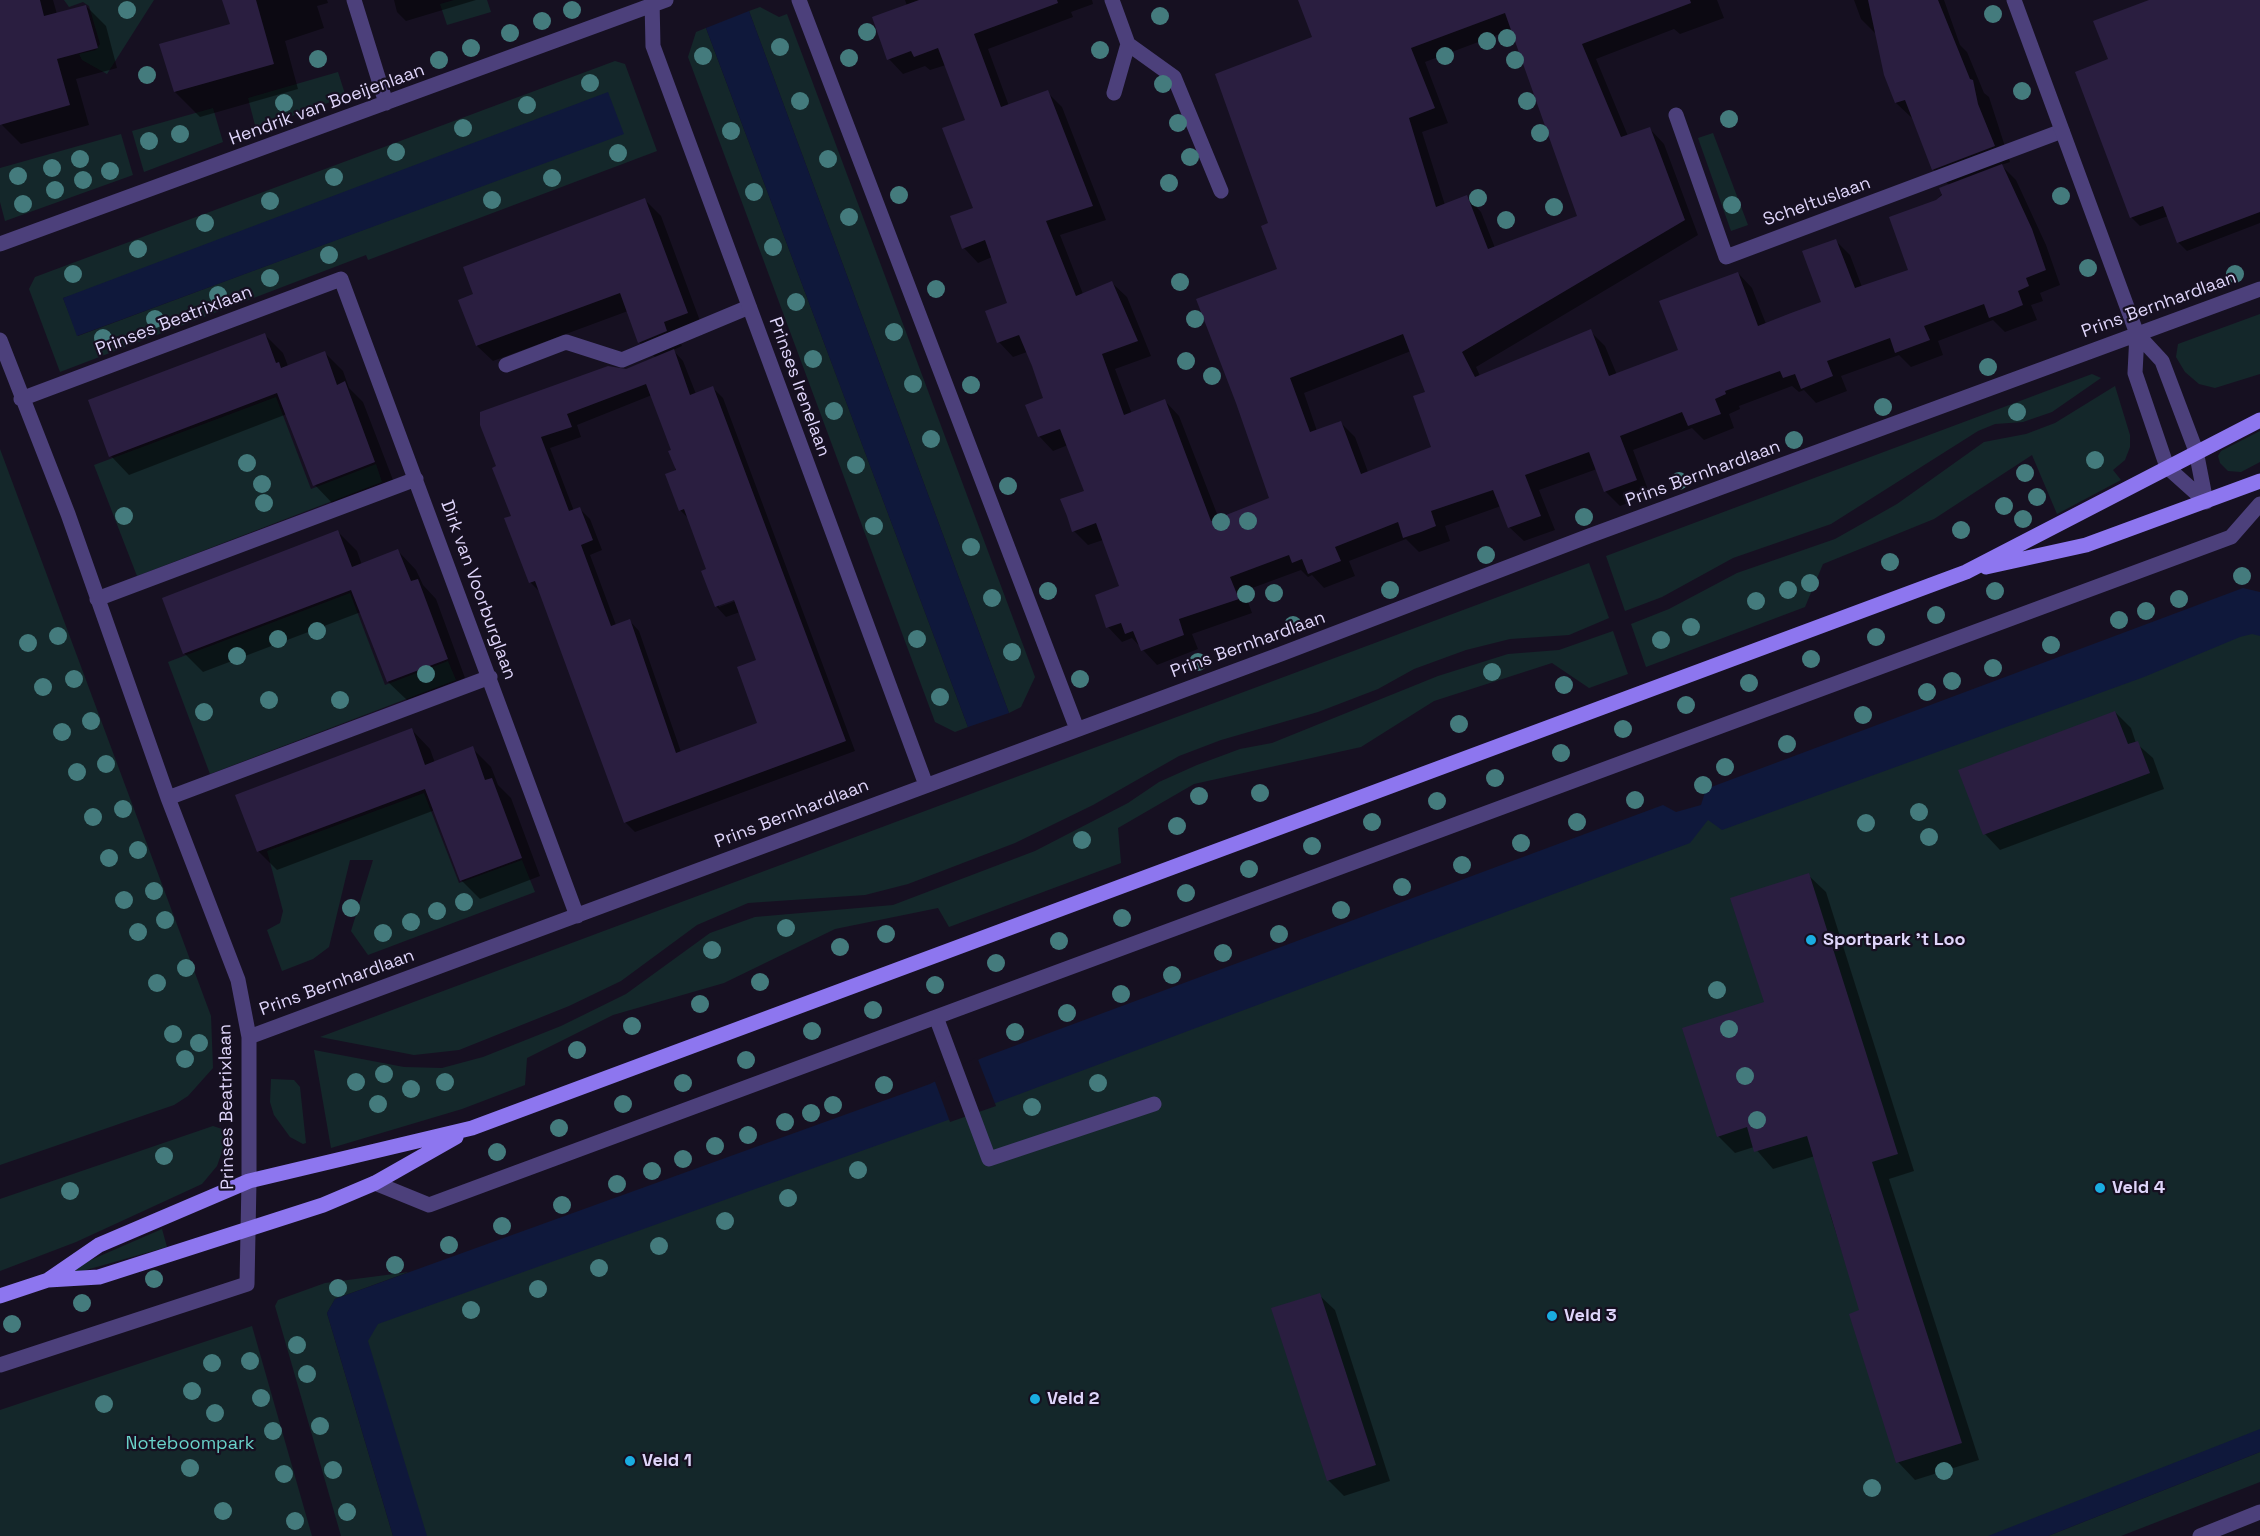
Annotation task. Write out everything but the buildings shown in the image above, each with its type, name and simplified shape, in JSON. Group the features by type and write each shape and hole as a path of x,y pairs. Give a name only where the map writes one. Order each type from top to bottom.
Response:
{"main road":[{"path":"48,1280 99,1245 249,1181 472,1128 1966,572 2196,451 2260,420"},
{"path":"1966,572 2086,545 2260,481"},
{"path":"0,1296 48,1280 99,1277 248,1231 323,1205 375,1183 472,1128"}],"street":[{"path":"354,0 386,103"},
{"path":"800,0 1077,729"},
{"path":"1112,0 1128,44 1174,77 1221,190"},
{"path":"2014,0 2137,334 2162,361 2196,451 2206,502"},
{"name":"Hendrik van Boeijenlaan","path":"0,244 657,2"},
{"name":"Prinses Irenelaan","path":"657,2 653,46 926,785"},
{"path":"1114,93 1128,44"},
{"name":"Scheltuslaan","path":"1676,116 1726,257 2062,131"},
{"name":"Prinses Beatrixlaan","path":"21,399 341,279"},
{"name":"Dirk van Voorburglaan","path":"341,279 577,916"},
{"name":"Prins Bernhardlaan","path":"249,1037 2260,289"},
{"path":"506,365 566,342 621,360 749,307"},
{"path":"2137,334 2135,373 2167,467 2206,502"},
{"name":"Prinses Beatrixlaan","path":"0,340 21,399 68,514 168,798 238,980 249,1037 247,1284 0,1365"},
{"path":"97,599 416,479"},
{"path":"375,1183 429,1205 2231,537 2260,504"},
{"path":"168,798 490,677"},
{"path":"936,1017 989,1159 1154,1104"},
{"path":"2200,1536 2260,1512"}],"green space":[{"path":"64,0 154,0 107,74 82,60 79,54 96,50 100,44 89,6 83,2 69,7"},
{"path":"454,0 487,0 491,12 447,25 440,4"},
{"path":"760,7 779,17 787,14 1035,677 1021,707 1009,713 749,11"},
{"path":"706,28 968,727 955,732 935,722 688,57 696,32"},
{"path":"615,61 625,64 657,151 368,260 366,255 60,372 29,289 35,277","holes":["623,133 78,336 63,298"]},
{"path":"338,72 345,94 336,100 256,129 248,98"},
{"path":"213,108 223,142 144,172 132,131"},
{"path":"1713,133 1748,225 1731,231 1698,138"},
{"path":"121,134 133,175 5,221 0,202 0,168"},
{"path":"2260,314 2260,374 2215,388 2199,384 2185,372 2176,357 2178,344"},
{"path":"2092,374 2101,378 2052,412 2023,422 1995,424 1978,431 1831,524 1733,558 1662,597 1625,611 1606,556"},
{"path":"2115,386 2130,435 2130,447 2125,460 2113,470 2121,480 2057,514 2032,455 1934,519 1823,564 1805,607 1646,667 1631,624 1669,609 1737,573 1835,539 1897,504 1984,442 2026,434 2055,423"},
{"path":"276,397 311,489 376,464 382,482 137,576 94,465"},
{"path":"2260,431 2260,462 2241,472 2228,471 2220,463 2218,456 2221,451"},
{"path":"0,449 211,1016 213,1068 188,1096 174,1105 0,1165"},
{"path":"1589,563 1609,618 1569,635 1510,639 1466,650 1414,669 1378,689 1318,712 1221,740 1179,756 1093,805 1015,843 908,884 865,895 748,903 697,925 621,981 569,1006 459,1050 414,1055 320,1037"},
{"path":"350,593 385,685 448,661 456,680 210,774 168,662"},
{"name":"Sportpark 't Loo","path":"2260,610 2260,1442 2029,1536 408,1536 341,1315"},
{"path":"1613,631 1628,674 1589,688 1552,663 1434,701 1361,747 1194,784 1118,828 1121,863 949,927 938,908 835,929 724,983 613,1015 527,1058 525,1085 462,1109 331,1148 314,1050 404,1067 442,1068 483,1057 561,1026 626,994 710,933 755,917 893,905 1035,851 1128,803 1159,782 1197,765 1240,749 1272,743 1438,676 1508,654 1559,650"},
{"path":"424,793 459,883 522,860 535,892 368,955 351,931 373,860 350,860 329,947 313,959 282,971 267,930 280,923 283,911 267,851"},
{"path":"271,1079 294,1080 300,1087 306,1143 303,1144 290,1137 274,1115 270,1102"},
{"path":"213,1126 222,1129 225,1143 217,1166 202,1184 76,1242 0,1271 0,1199"},
{"path":"162,1229 167,1247 72,1274 70,1269"},
{"path":"409,1272 335,1299 327,1313 393,1536 341,1536 275,1306 278,1300 325,1283"},
{"name":"Noteboompark","path":"252,1326 312,1536 0,1536 0,1410"},
{"path":"2260,1452 2260,1482 2121,1536 2048,1536"}],"water":[{"path":"749,11 1009,713 968,727 706,28"},
{"path":"608,92 624,134 77,336 63,298"},
{"path":"2243,588 2260,592 2260,636 2252,634 2240,637 2144,677 1722,830 1708,820 1690,843 1001,1101 378,1324 368,1341 427,1536 393,1536 327,1313 335,1299 930,1084 982,1058 1663,805 1676,812 1701,805 1706,789"},
{"path":"2260,1429 2260,1452 2048,1536 1988,1536"}],"pier":[{"path":"977,1057 996,1106 950,1122 934,1079"}],"place":[{"name":"Sportpark 't Loo","path":"1811,940"},
{"name":"Veld 4","path":"2100,1188"},
{"name":"Veld 3","path":"1552,1316"},
{"name":"Veld 2","path":"1035,1399"},
{"name":"Veld 1","path":"630,1461"}]}
